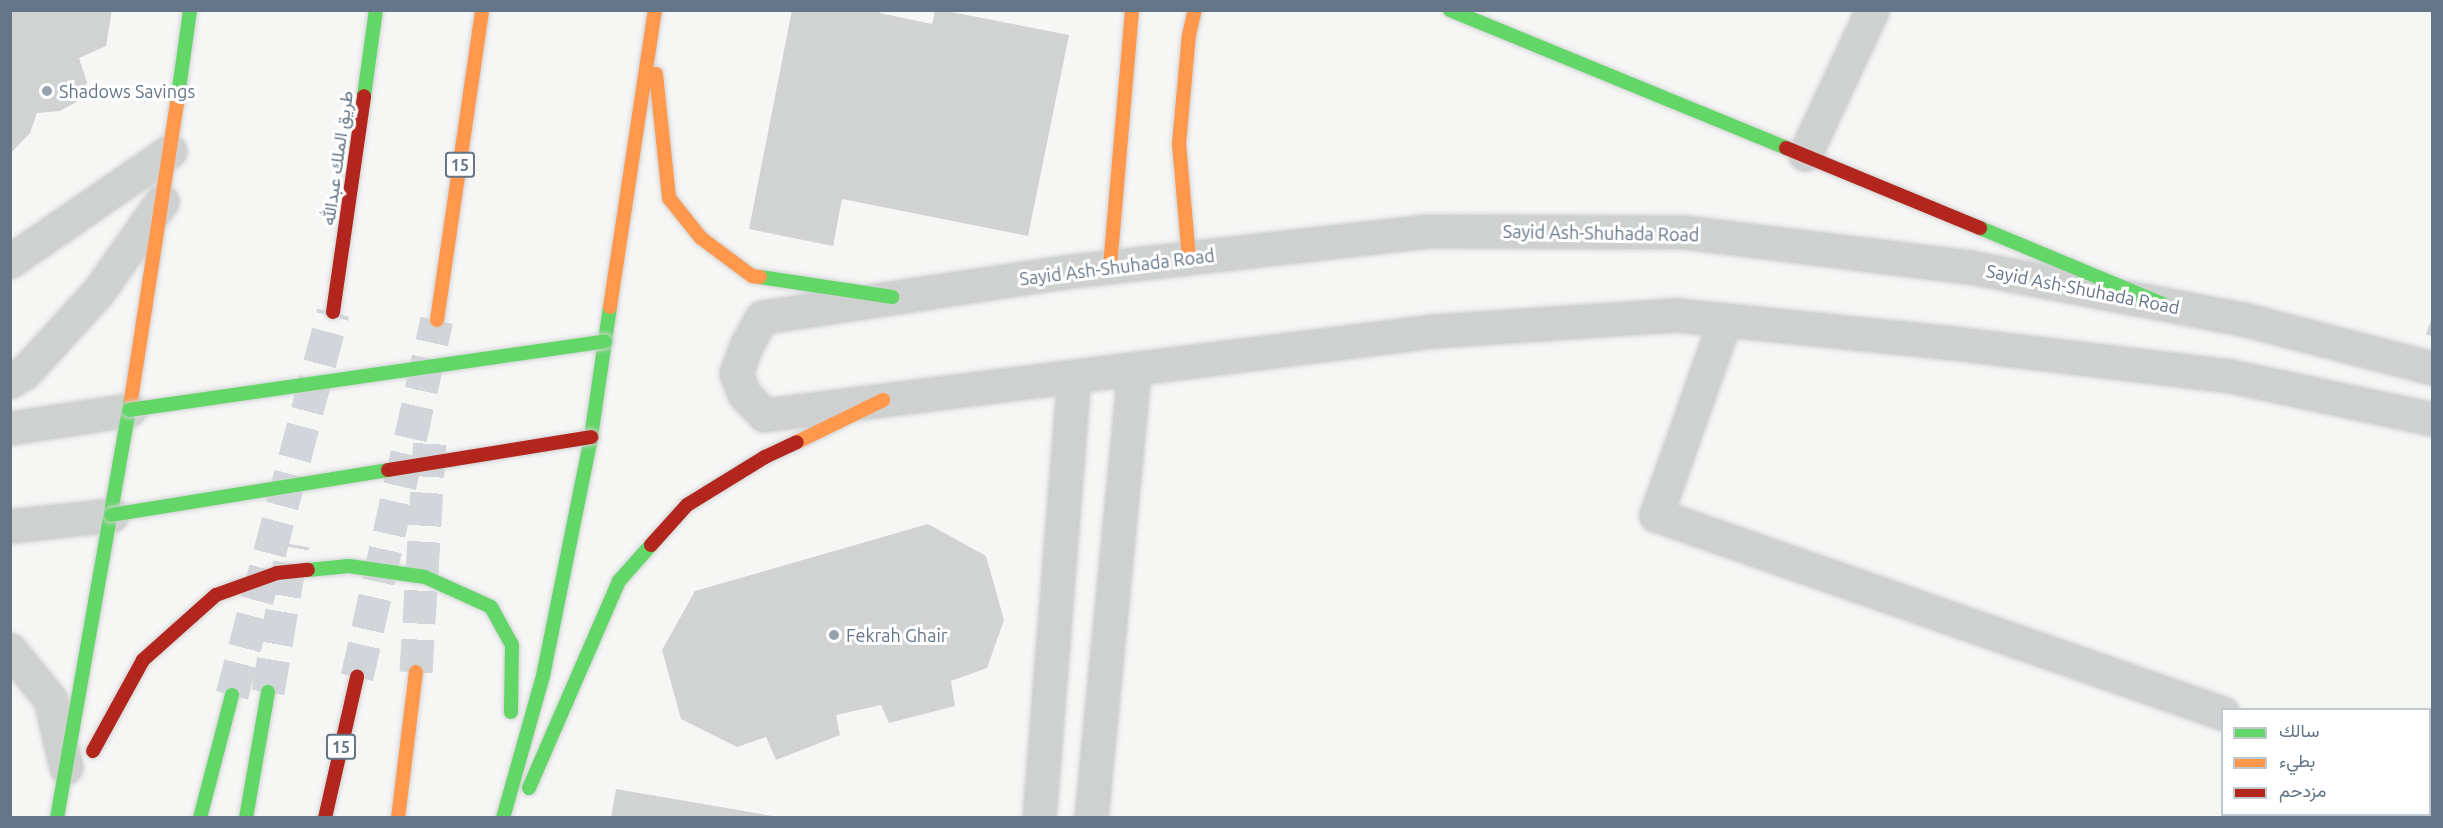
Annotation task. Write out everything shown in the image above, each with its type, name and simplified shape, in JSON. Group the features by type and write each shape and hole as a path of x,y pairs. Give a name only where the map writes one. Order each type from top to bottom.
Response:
{"main road":[{"path":"83,760 111,515 192,10"},
{"name":"طريق الملك عبدالله","path":"333,312 376,10"},
{"name":"15","path":"437,320 482,10"},
{"path":"503,818 543,676 591,437 654,10"},
{"path":"1110,267 1132,10"},
{"path":"1190,258 1179,144 1189,36 1195,10"},
{"path":"1450,10 1805,154 2163,304"},
{"path":"652,34 669,198 701,238 752,276 893,297"},
{"path":"129,410 604,340"},
{"path":"517,818 619,580 687,505 765,457 883,400"},
{"path":"111,515 591,437"},
{"path":"57,818 83,760 143,660 216,595 277,573 339,567 425,577 491,607 512,645 510,718"},
{"path":"398,818 416,672"},
{"name":"15","path":"325,818 357,677"},
{"path":"246,818 268,692"},
{"path":"200,818 232,695"},
{"path":"493,818 501,771"}],"street":[{"path":"1805,154 1872,10"},
{"path":"10,261 170,151"},
{"path":"10,381 25,372 98,292 162,201"},
{"name":"Sayid Ash-Shuhada Road","path":"883,400 764,415 744,394 736,373 746,346 762,317 1110,267 1428,231 1683,232 1969,267 2242,320 2433,368"},
{"path":"883,400 1074,378 1434,331 1677,315 1953,343 2230,376 2433,419"},
{"path":"1725,320 1656,515 2221,711"},
{"path":"1091,818 1134,369"},
{"path":"1040,818 1074,378"},
{"path":"10,428 129,410"},
{"path":"10,526 111,515"},
{"path":"10,650 50,699 83,760"}],"building":[{"name":"Shadows Savings","path":"10,10 112,10 106,46 79,58 87,82 80,100 60,111 37,113 30,133 10,154"},
{"path":"792,10 881,10 880,13 932,24 935,10 941,10 1069,35 1028,236 842,199 833,246 749,229"},
{"path":"2432,318 2432,337 2426,334"},
{"name":"Fekrah Ghair","path":"928,524 986,556 1004,620 987,668 951,681 955,706 889,723 881,705 836,715 840,735 776,760 766,737 737,747 681,719 662,650 695,591"},
{"path":"616,789 772,816 772,818 611,818"}],"tunnel":[{"path":"232,695 333,312"},
{"path":"357,677 437,320"},
{"path":"416,672 430,434"},
{"path":"268,692 293,544"}],"traffic: fast":[{"path":"177,103 190,10"},
{"path":"364,96 376,10"},
{"path":"1450,10 1786,148"},
{"path":"1980,228 2163,304"},
{"path":"760,277 893,297"},
{"path":"503,818 543,676 591,437 610,307"},
{"path":"129,410 605,341"},
{"path":"57,818 131,400"},
{"path":"111,515 388,470"},
{"path":"529,788 619,581 651,545"},
{"path":"308,570 349,566 425,577 491,607 512,645 511,712"},
{"path":"246,818 268,692"},
{"path":"200,818 232,695"}],"traffic: slow":[{"path":"437,320 482,10"},
{"path":"610,307 655,10"},
{"path":"1110,267 1132,10"},
{"path":"1189,258 1179,144 1189,35 1195,10"},
{"path":"656,74 669,198 701,238 752,276 760,277"},
{"path":"131,400 177,103"},
{"path":"797,442 883,400"},
{"path":"398,818 416,672"}],"traffic: jam":[{"path":"333,312 364,96"},
{"path":"1786,148 1980,228"},
{"path":"388,470 591,437"},
{"path":"651,545 687,505 765,457 797,442"},
{"path":"93,751 143,660 216,595 277,573 308,570"},
{"path":"325,818 357,677"}],"place":[{"name":"Shadows Savings","path":"47,91"},
{"name":"Fekrah Ghair","path":"834,635"}]}
